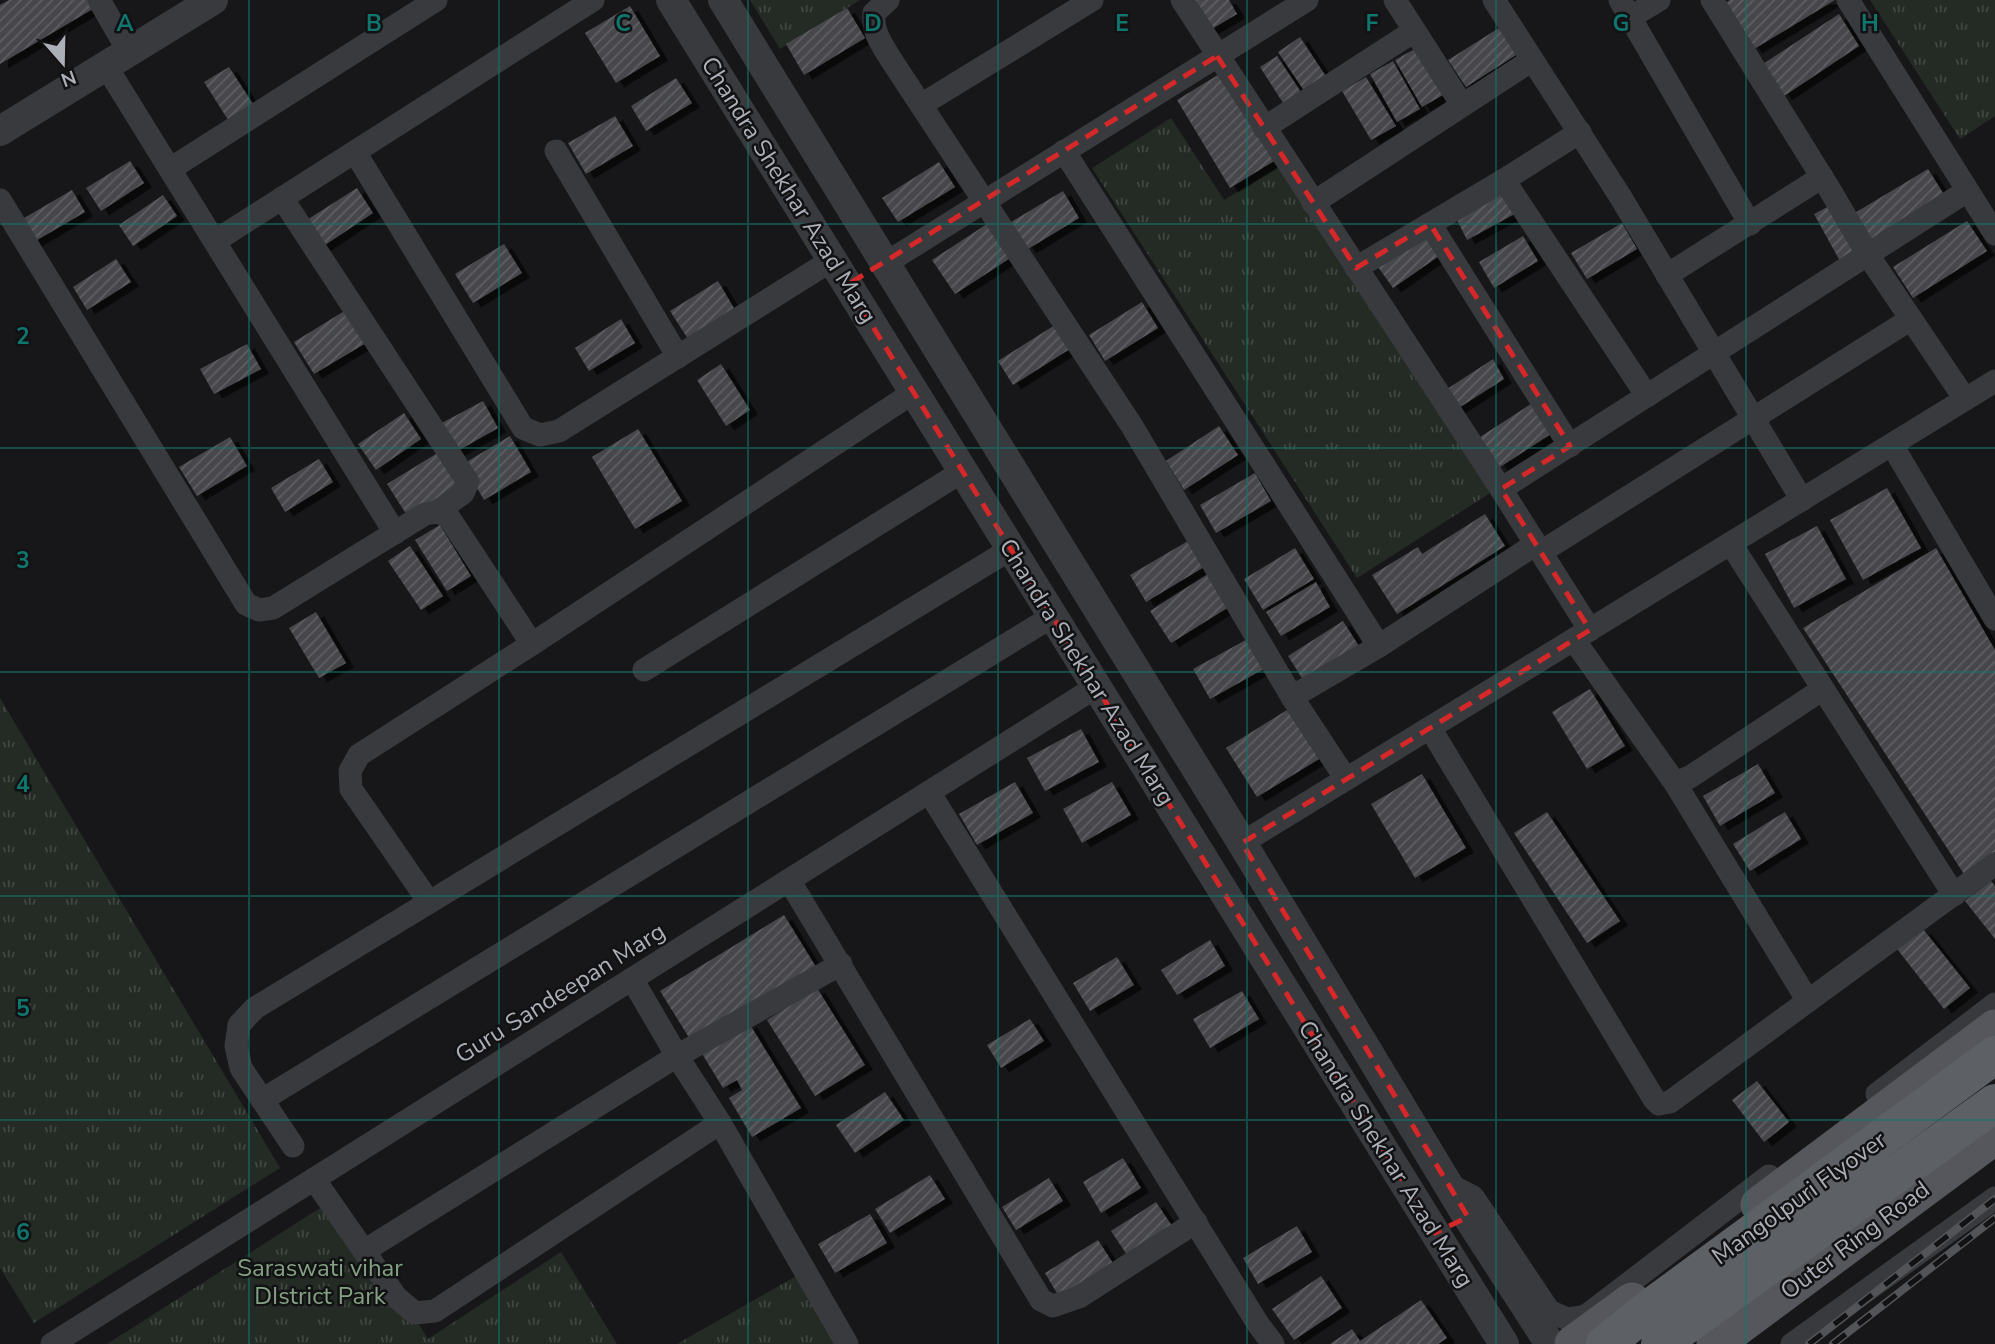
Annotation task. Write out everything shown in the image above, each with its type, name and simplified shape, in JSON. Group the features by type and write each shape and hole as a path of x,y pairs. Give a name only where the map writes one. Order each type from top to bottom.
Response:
{"highway":[{"name":"Mangolpuri Flyover","path":"1605,1344 1650,1308 1995,1055"},
{"name":"Mangolpuri Flyover","path":"1660,1344 1995,1103"}],"main road":[{"path":"1573,1344 1995,1028"},
{"path":"1903,1096 1955,1166"},
{"name":"Outer Ring Road","path":"1715,1344 1995,1136"}],"street":[{"path":"99,0 118,59 170,169 395,533"},
{"path":"0,131 213,0"},
{"path":"170,169 436,0"},
{"path":"215,241 593,0"},
{"name":"Chandra Shekhar Azad Marg","path":"671,0 1504,1344"},
{"name":"Chandra Shekhar Azad Marg","path":"723,0 1242,843 1468,1217 1550,1344"},
{"path":"888,0 874,13 875,32 890,58 1132,426 1292,697 1346,779"},
{"path":"920,106 1092,0"},
{"path":"1182,0 1539,548 1582,635 1808,1001"},
{"path":"355,152 523,428 540,435 559,431 678,357 840,273 886,263 1307,0"},
{"path":"1395,0 1462,106"},
{"path":"1659,0 1625,9 1750,224"},
{"path":"1712,0 1868,255 1965,399"},
{"path":"1848,0 1995,234"},
{"path":"1501,3 1532,60 1580,132 1802,500"},
{"path":"1264,128 1414,32"},
{"path":"1313,203 1532,60"},
{"path":"1356,268 1580,132"},
{"path":"556,150 678,357"},
{"path":"1064,151 1379,646"},
{"path":"1667,275 1822,177"},
{"path":"1504,180 1647,396"},
{"path":"1501,489 1967,191"},
{"path":"0,200 246,604 259,610 273,608 425,514 437,512 463,493 468,482 282,198"},
{"path":"1430,224 1570,446"},
{"path":"840,273 870,238"},
{"path":"1292,697 1753,419 1911,318"},
{"path":"1242,843 1995,381"},
{"path":"429,902 351,789 350,771 359,755 914,393"},
{"path":"1892,445 1993,610"},
{"path":"644,670 962,471"},
{"path":"437,512 448,516 532,644"},
{"path":"1731,544 1954,895"},
{"path":"293,1146 242,1068 236,1046 239,1025 255,1008 1011,549"},
{"path":"262,1100 1053,617"},
{"name":"Guru Sandeepan Marg","path":"52,1344 1096,687"},
{"path":"1675,783 1823,690"},
{"path":"1430,728 1659,1104 1670,1102 1995,864"},
{"path":"929,792 1196,1222 1262,1340"},
{"path":"789,880 1041,1300 1053,1306 1079,1297 1196,1222"},
{"path":"364,1251 677,1056 841,964"},
{"path":"632,979 720,1123 847,1344"},
{"path":"1448,1184 1473,1197 1549,1311 1567,1319 1586,1316 1995,1004"},
{"path":"314,1179 396,1297 415,1312 435,1311 720,1123"},
{"path":"1791,1344 1995,1198"},
{"path":"1435,1233 1468,1217"}],"highlighted area":[{"path":"1217,56 1356,268 1430,224 1570,446 1501,489 1590,630 1242,843 1468,1217 1435,1233 847,285"}],"green space":[{"path":"750,0 860,0 780,49"},
{"path":"1870,0 1995,0 1995,116 1960,139"},
{"path":"1171,118 1224,200 1279,166 1490,493 1357,578 1092,168"},
{"path":"0,698 280,1168 34,1323 0,1268"},
{"name":"Saraswati vihar DIstrict Park","path":"339,1196 428,1339 561,1252 617,1344 107,1344"},
{"path":"798,1275 842,1344 677,1344"}],"building":[{"path":"9,0 92,0 96,7 0,64 0,5"},
{"path":"1192,0 1229,0 1237,14 1210,30"},
{"path":"1730,0 1835,0 1754,49 1725,3"},
{"path":"630,6 660,56 616,83 585,33"},
{"path":"847,8 865,38 804,75 786,44"},
{"path":"1839,14 1859,46 1784,96 1763,64"},
{"path":"1499,28 1516,55 1466,87 1448,60"},
{"path":"1300,37 1329,81 1307,95 1278,52"},
{"path":"1420,46 1448,92 1422,107 1395,60"},
{"path":"1277,56 1303,95 1285,106 1260,67"},
{"path":"1393,61 1420,109 1397,122 1370,74"},
{"path":"229,67 255,107 230,123 204,82"},
{"path":"1221,73 1274,161 1230,188 1177,100"},
{"path":"1366,77 1396,126 1371,140 1342,91"},
{"path":"676,78 692,103 646,131 631,106"},
{"path":"615,116 633,146 586,174 568,143"},
{"path":"130,161 144,183 101,211 86,188"},
{"path":"939,162 955,187 898,222 882,198"},
{"path":"1928,169 1948,201 1872,246 1853,214"},
{"path":"357,188 373,213 319,249 302,223"},
{"path":"72,190 85,212 32,243 19,221"},
{"path":"1506,190 1518,212 1467,240 1456,218"},
{"path":"1063,191 1079,218 1028,249 1011,222"},
{"path":"163,195 177,216 133,246 119,225"},
{"path":"1835,203 1862,252 1841,263 1814,214"},
{"path":"993,220 1015,255 955,294 932,260"},
{"path":"1967,221 1987,251 1913,298 1893,267"},
{"path":"1622,223 1637,249 1587,279 1571,253"},
{"path":"1424,234 1439,256 1393,288 1378,267"},
{"path":"1523,236 1538,261 1494,288 1479,262"},
{"path":"504,244 522,273 473,303 455,274"},
{"path":"116,259 131,282 87,310 73,287"},
{"path":"718,281 735,310 688,339 670,311"},
{"path":"1142,302 1158,328 1105,361 1089,335"},
{"path":"346,310 366,343 314,374 294,342"},
{"path":"621,319 635,343 589,371 575,348"},
{"path":"1058,323 1073,347 1013,385 998,361"},
{"path":"247,344 261,369 214,394 200,369"},
{"path":"1493,359 1504,379 1457,409 1444,391"},
{"path":"721,364 750,410 726,426 697,380"},
{"path":"483,401 498,428 454,453 438,425"},
{"path":"1534,402 1554,432 1500,467 1480,437"},
{"path":"404,413 421,439 376,470 358,444"},
{"path":"1219,426 1238,455 1184,490 1166,461"},
{"path":"638,429 682,501 635,529 592,457"},
{"path":"510,436 531,472 484,500 463,464"},
{"path":"230,437 247,466 197,496 179,467"},
{"path":"439,452 460,484 408,517 387,484"},
{"path":"319,459 333,482 285,512 271,488"},
{"path":"1255,473 1271,501 1216,533 1200,505"},
{"path":"1887,488 1921,548 1863,580 1830,520"},
{"path":"1485,514 1505,546 1397,614 1372,575 1418,547 1422,554"},
{"path":"440,525 471,576 447,591 415,540"},
{"path":"1817,526 1846,579 1794,608 1765,554"},
{"path":"1193,538 1209,564 1146,602 1130,575"},
{"path":"410,546 443,596 421,610 388,561"},
{"path":"1295,548 1314,579 1263,610 1244,579"},
{"path":"1936,548 1995,650 1995,852 1964,874 1803,628"},
{"path":"1211,572 1232,605 1171,643 1150,611"},
{"path":"1316,582 1330,607 1281,636 1266,612"},
{"path":"316,612 346,663 319,678 289,628"},
{"path":"1343,621 1362,651 1307,686 1288,656"},
{"path":"1253,636 1269,666 1210,699 1193,669"},
{"path":"1590,689 1625,746 1587,769 1552,712"},
{"path":"1287,710 1319,759 1257,797 1226,748"},
{"path":"1081,729 1099,762 1045,791 1027,758"},
{"path":"1758,764 1775,793 1720,826 1703,796"},
{"path":"1422,774 1466,848 1415,878 1371,804"},
{"path":"1015,782 1033,813 977,845 959,814"},
{"path":"1112,782 1131,815 1082,843 1063,809"},
{"path":"1547,812 1620,921 1587,943 1514,833"},
{"path":"1785,812 1801,839 1750,871 1733,844"},
{"path":"1991,881 1995,886 1995,939 1965,901"},
{"path":"784,915 816,967 693,1044 660,991"},
{"path":"1923,929 1970,988 1944,1009 1897,949"},
{"path":"1210,940 1225,966 1177,995 1161,970"},
{"path":"1117,957 1134,985 1090,1011 1073,983"},
{"path":"817,988 865,1065 815,1096 767,1020"},
{"path":"1242,991 1259,1019 1210,1048 1193,1019"},
{"path":"1030,1019 1044,1041 1001,1068 987,1045"},
{"path":"749,1023 801,1108 752,1137 729,1098 742,1090 737,1080 723,1088 701,1052"},
{"path":"1757,1081 1789,1122 1764,1142 1732,1100"},
{"path":"885,1092 904,1120 855,1153 836,1125"},
{"path":"1123,1158 1141,1188 1101,1213 1083,1182"},
{"path":"930,1175 945,1199 890,1233 875,1209"},
{"path":"1049,1178 1063,1201 1016,1230 1002,1207"},
{"path":"1156,1202 1174,1229 1129,1258 1111,1231"},
{"path":"870,1214 887,1243 835,1273 818,1244"},
{"path":"1297,1226 1312,1252 1258,1284 1243,1258"},
{"path":"1098,1240 1116,1268 1062,1302 1045,1273"},
{"path":"1321,1276 1342,1308 1294,1340 1272,1309"},
{"path":"1421,1300 1447,1338 1438,1344 1330,1344 1352,1329 1360,1341"}],"railway":[{"path":"1809,1344 1995,1199"},
{"path":"1833,1344 1995,1218"}]}
